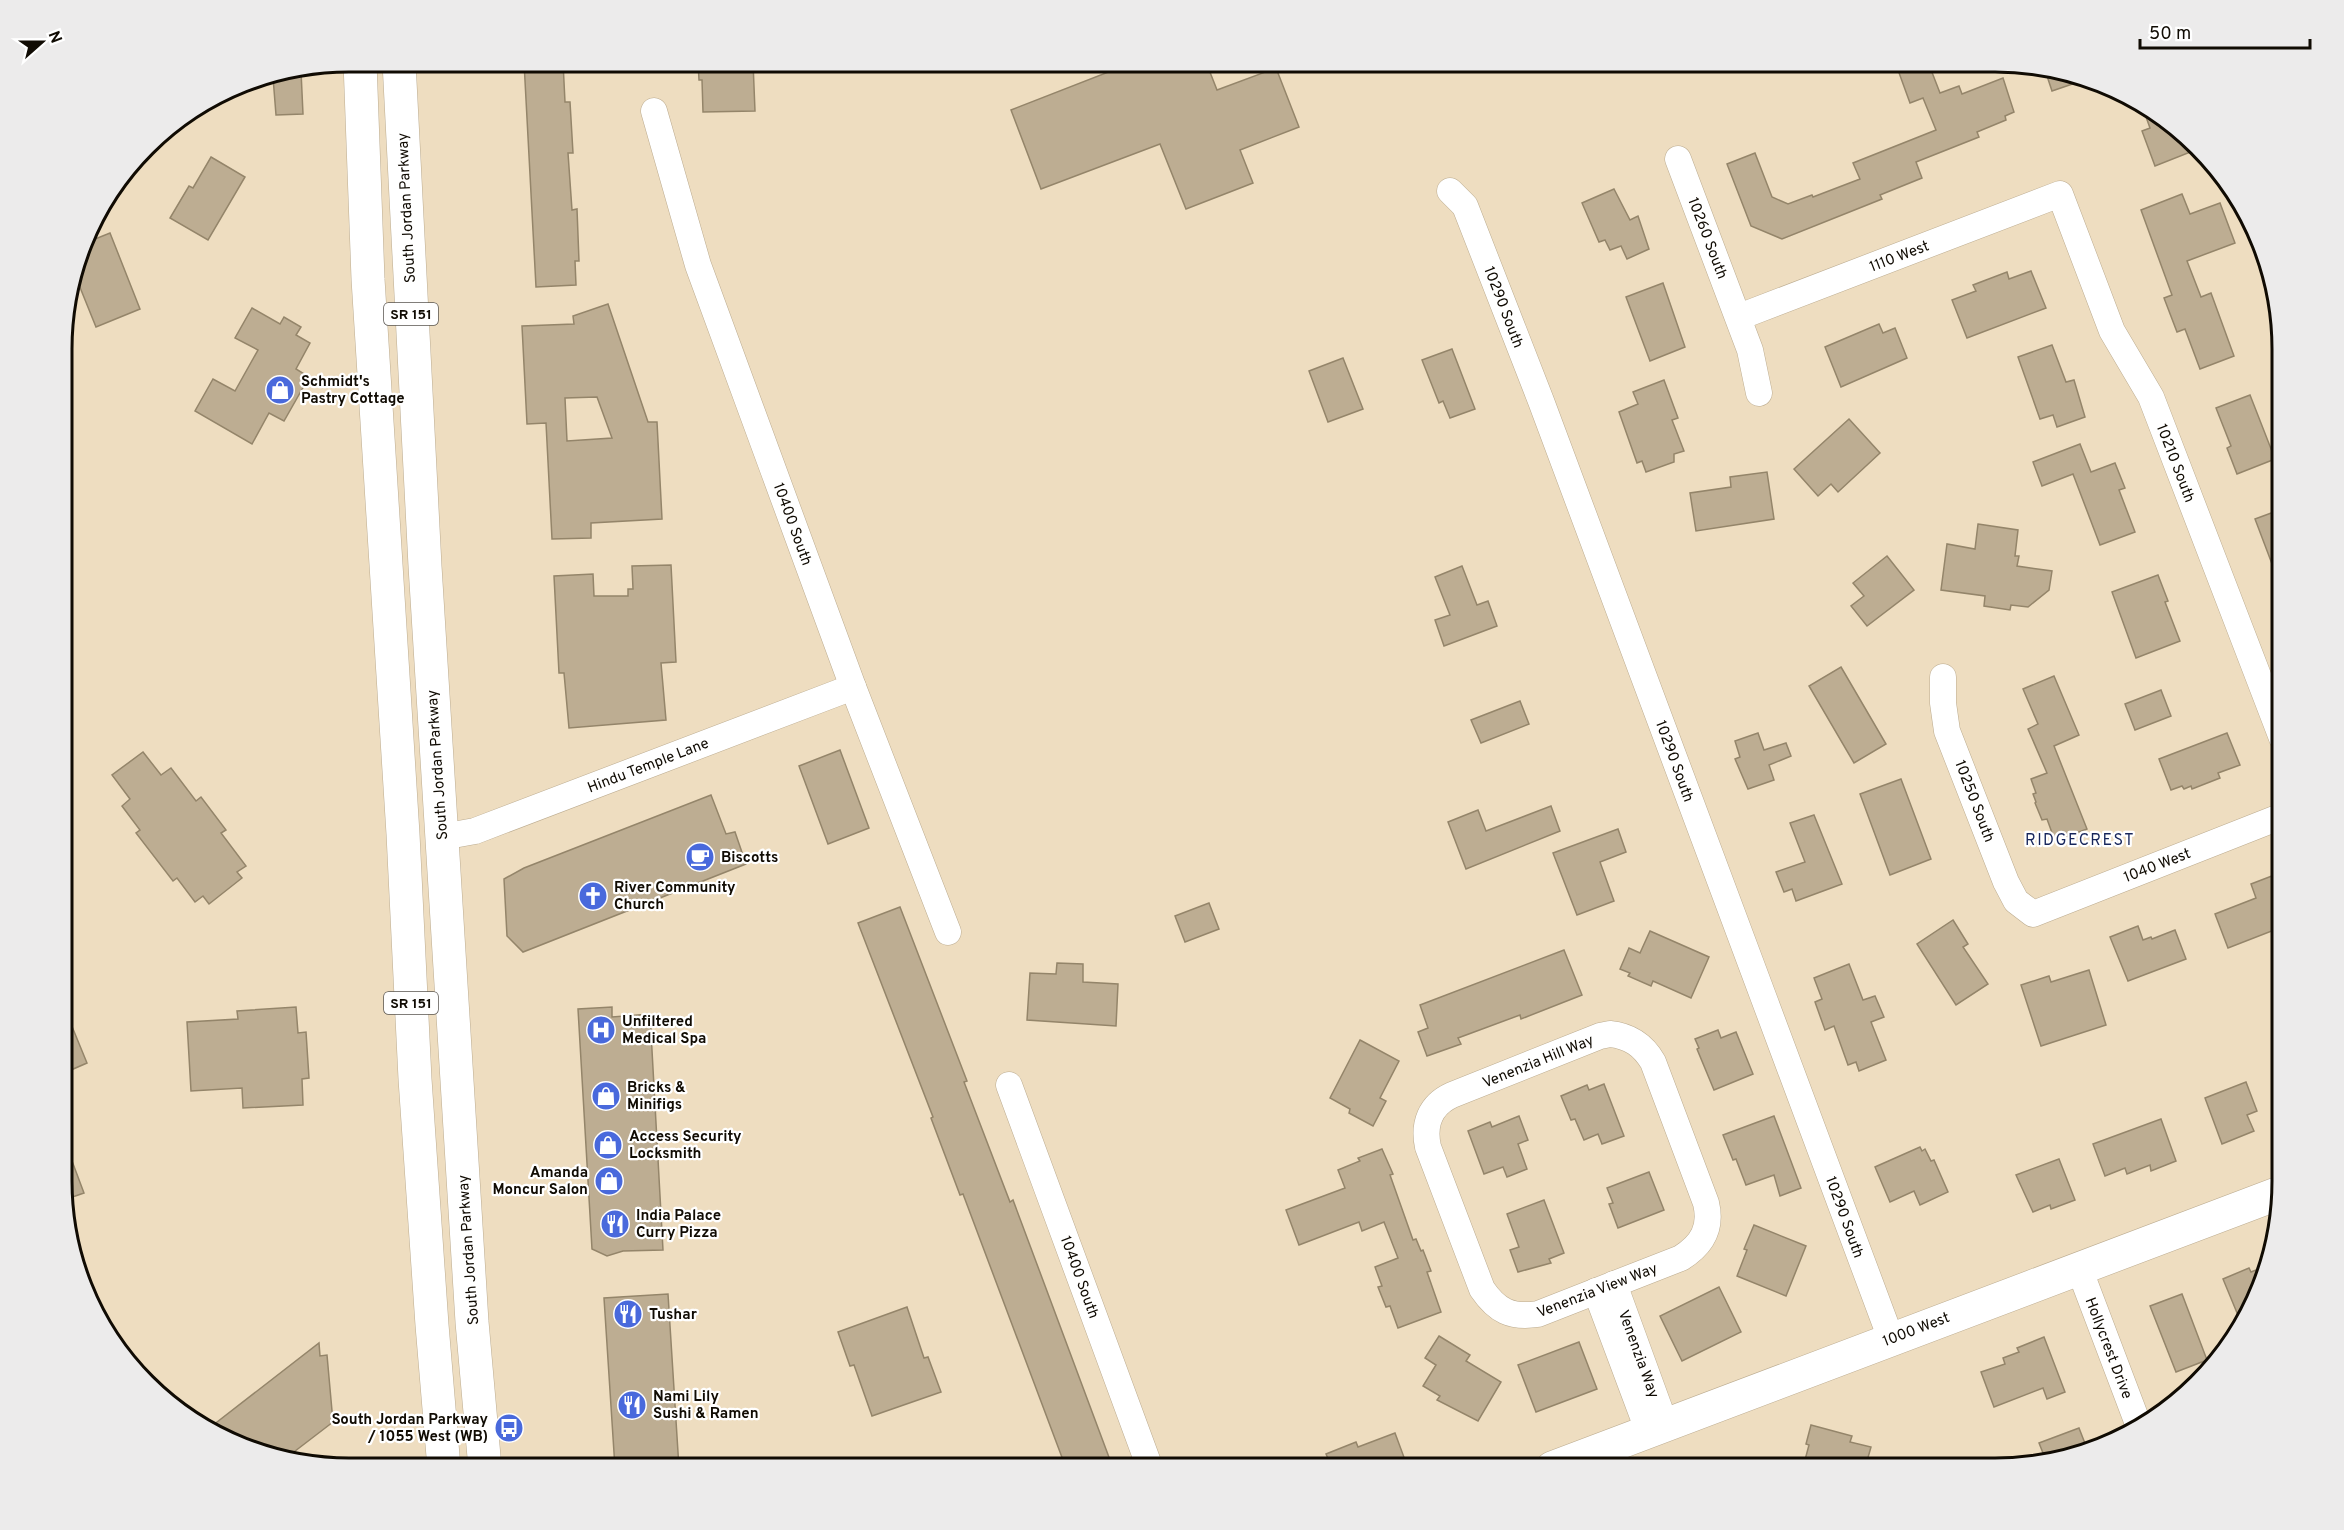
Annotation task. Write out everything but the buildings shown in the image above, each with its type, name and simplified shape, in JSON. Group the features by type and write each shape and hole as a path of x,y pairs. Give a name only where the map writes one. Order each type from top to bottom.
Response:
{"main road":[{"name":"SR 151","path":"360,72 368,279 403,834 416,1096 443,1458"},
{"name":"South Jordan Parkway","path":"399,72 423,543 472,1322 484,1458"},
{"path":"416,1096 457,1094"},
{"name":"1000 West","path":"1578,1458 2271,1196"}],"street":[{"name":"10400 South","path":"654,111 690,240 852,687 948,932"},
{"name":"10260 South","path":"1678,159 1750,350 1759,393"},
{"name":"10290 South","path":"1450,190 1465,206 1536,390 1891,1338"},
{"name":"1110 West","path":"1738,317 2060,194"},
{"name":"10210 South","path":"2060,194 2112,331 2151,397 2272,712"},
{"name":"10250 South","path":"1943,676 1943,703 1947,731 2006,882 2016,901 2033,914"},
{"name":"Hindu Temple Lane","path":"442,837 475,831 852,687"},
{"name":"1040 West","path":"2033,914 2272,820"},
{"name":"Venenzia Hill Way","path":"1427,1124 1436,1106 1452,1095 1600,1036 1610,1034 1629,1038 1647,1050 1653,1062 1706,1203 1708,1223 1706,1233"},
{"name":"10400 South","path":"1009,1085 1146,1458"},
{"name":"Venenzia View Way","path":"1427,1124 1425,1135 1428,1147 1482,1289 1490,1302 1503,1311 1526,1316 1538,1314 1682,1258 1693,1250 1706,1233"},
{"name":"Hollycrest Drive","path":"2079,1268 2136,1419"},
{"name":"Venenzia Way","path":"1605,1288 1657,1427"}],"place":[{"name":"Schmidt's Pastry Cottage","path":"280,390"},
{"name":"Biscotts","path":"700,857"},
{"name":"River Community Church","path":"593,896"},
{"name":"Unfiltered Medical Spa","path":"601,1030"},
{"name":"Bricks & Minifigs","path":"606,1096"},
{"name":"Access Security Locksmith","path":"608,1145"},
{"name":"Amanda Moncur Salon","path":"609,1181"},
{"name":"India Palace Curry Pizza","path":"615,1224"},
{"name":"Tushar","path":"628,1314"},
{"name":"Nami Lily Sushi & Ramen","path":"632,1405"},
{"name":"South Jordan Parkway / 1055 West (WB)","path":"509,1428"}],"district":[{"name":"RIDGECREST","path":"2080,839"}]}
